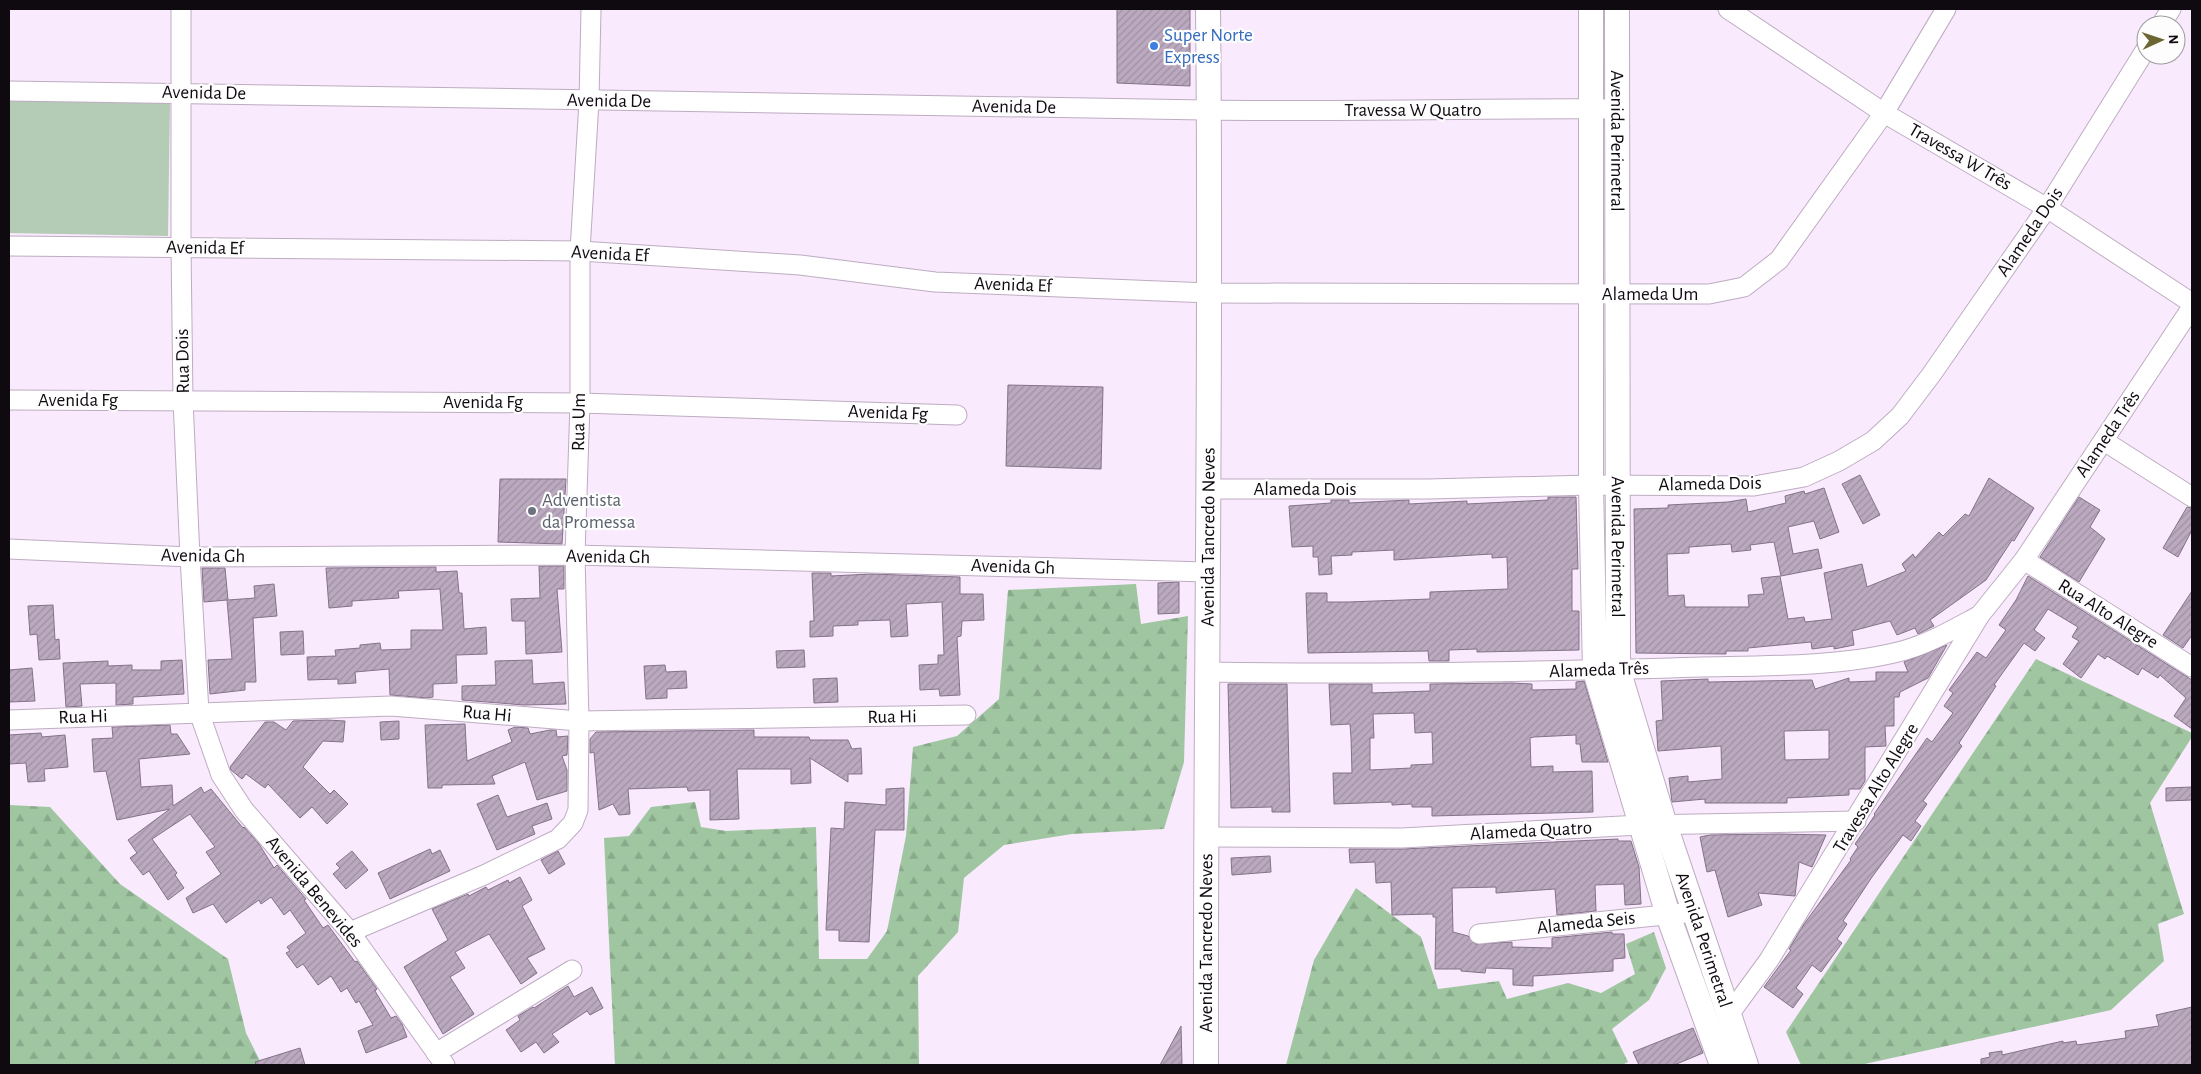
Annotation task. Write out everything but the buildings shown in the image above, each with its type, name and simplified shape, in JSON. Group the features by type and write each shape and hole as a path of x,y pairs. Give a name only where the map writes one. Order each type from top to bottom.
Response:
{"street":[{"name":"Rua Dois","path":"181,9 183,400 199,712"},
{"name":"Rua Um","path":"350,932 484,875 558,839 573,823 578,810 579,722 575,556 580,403 580,251 589,101 591,9"},
{"name":"Avenida Tancredo Neves","path":"1206,1065 1205,836 1209,489 1208,9"},
{"name":"Avenida Perimetral","path":"1591,9 1591,485 1595,671 1668,915 1722,1065"},
{"name":"Avenida Perimetral","path":"1617,9 1618,669 1665,825 1746,1065"},
{"name":"Travessa W Três","path":"1728,9 1884,113 2047,208 2192,305"},
{"name":"Alameda Um","path":"1209,293 1709,294 1744,287 1779,260 1884,113 1946,9"},
{"name":"Alameda Dois","path":"1209,489 1762,484 1804,477 1839,461 1873,441 1900,416 1932,375 2047,208 2136,65"},
{"name":"Avenida De","path":"9,91 181,92 589,101 1209,110"},
{"name":"Travessa W Quatro","path":"1209,110 1617,110"},
{"name":"Avenida Ef","path":"9,246 580,251 800,265 934,282 1209,293"},
{"name":"Alameda Três","path":"2024,560 2192,305"},
{"name":"Avenida Fg","path":"9,400 580,403 957,415"},
{"path":"2104,441 2192,497"},
{"name":"Avenida Gh","path":"9,549 190,557 575,556 1207,572"},
{"name":"Travessa Alto Alegre","path":"1728,1016 1769,960 1856,821 1980,615 2024,560"},
{"name":"Rua Alto Alegre","path":"2024,560 2192,667"},
{"name":"Alameda Três","path":"1208,672 1307,674 1595,671 1831,663 1897,652 1921,645 1980,615"},
{"name":"Rua Hi","path":"9,720 391,706 579,722 966,715"},
{"name":"Avenida Benevides","path":"199,712 221,775 244,810 350,932 440,1059"},
{"name":"Alameda Quatro","path":"1205,836 1402,838 1640,825 1856,821"},
{"name":"Alameda Seis","path":"1479,934 1694,912"},
{"path":"1689,974 1712,967"},
{"path":"440,1059 572,970"}],"green space":[{"path":"9,100 170,102 168,236 9,233"},
{"path":"1136,584 1141,624 1188,616 1184,762 1164,829 1072,834 1004,845 964,878 958,932 918,976 919,1065 615,1065 604,838 629,836 651,807 695,802 701,827 726,831 816,827 819,959 867,959 887,931 906,836 913,747 957,736 999,699 1008,590"},
{"path":"2036,659 2192,733 2192,737 2150,803 2184,914 2158,924 2164,961 2111,1010 1860,1065 1801,1065 1786,1032"},
{"path":"9,805 50,807 120,884 228,959 246,1033 262,1065 9,1065"},
{"path":"1356,888 1421,937 1438,989 1499,981 1507,999 1568,983 1601,993 1635,974 1626,944 1654,932 1666,968 1649,1000 1612,1029 1628,1062 1622,1065 1286,1065 1314,960"}],"place":[{"name":"Super Norte Express","path":"1154,46"},
{"name":"Adventista da Promessa","path":"532,511"}]}
